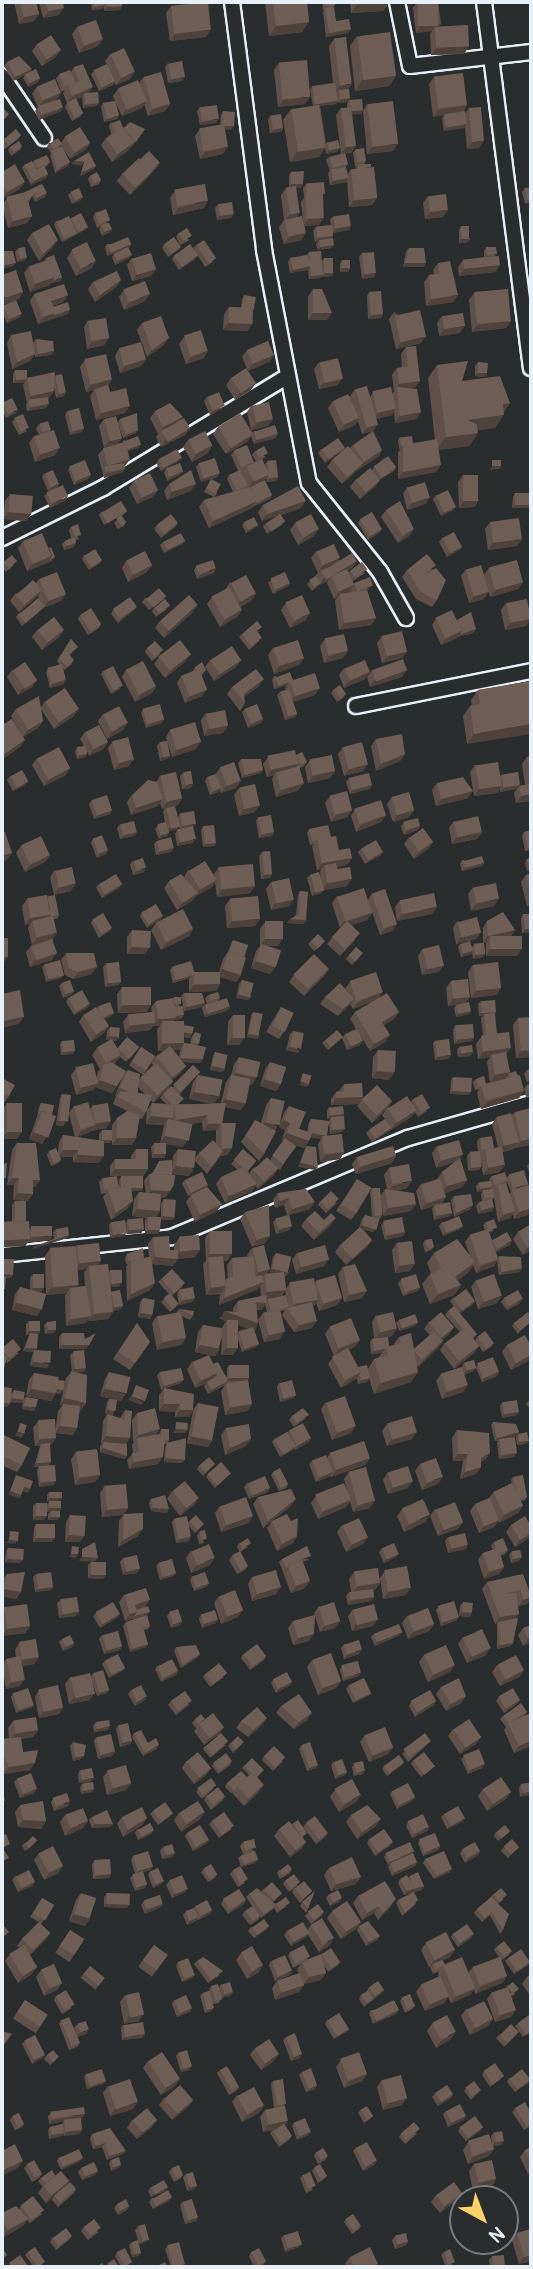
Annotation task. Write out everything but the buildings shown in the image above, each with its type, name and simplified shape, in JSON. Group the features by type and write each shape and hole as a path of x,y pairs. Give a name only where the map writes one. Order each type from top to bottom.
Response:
{"street":[{"path":"232,2 264,250 309,483 380,572 406,618"},
{"path":"397,2 411,66 531,52"},
{"path":"484,2 531,368"},
{"path":"2,76 44,138"},
{"path":"2,538 103,488 288,376"},
{"path":"356,706 531,671"},
{"path":"2,1255 172,1237 408,1138 531,1103"}]}
